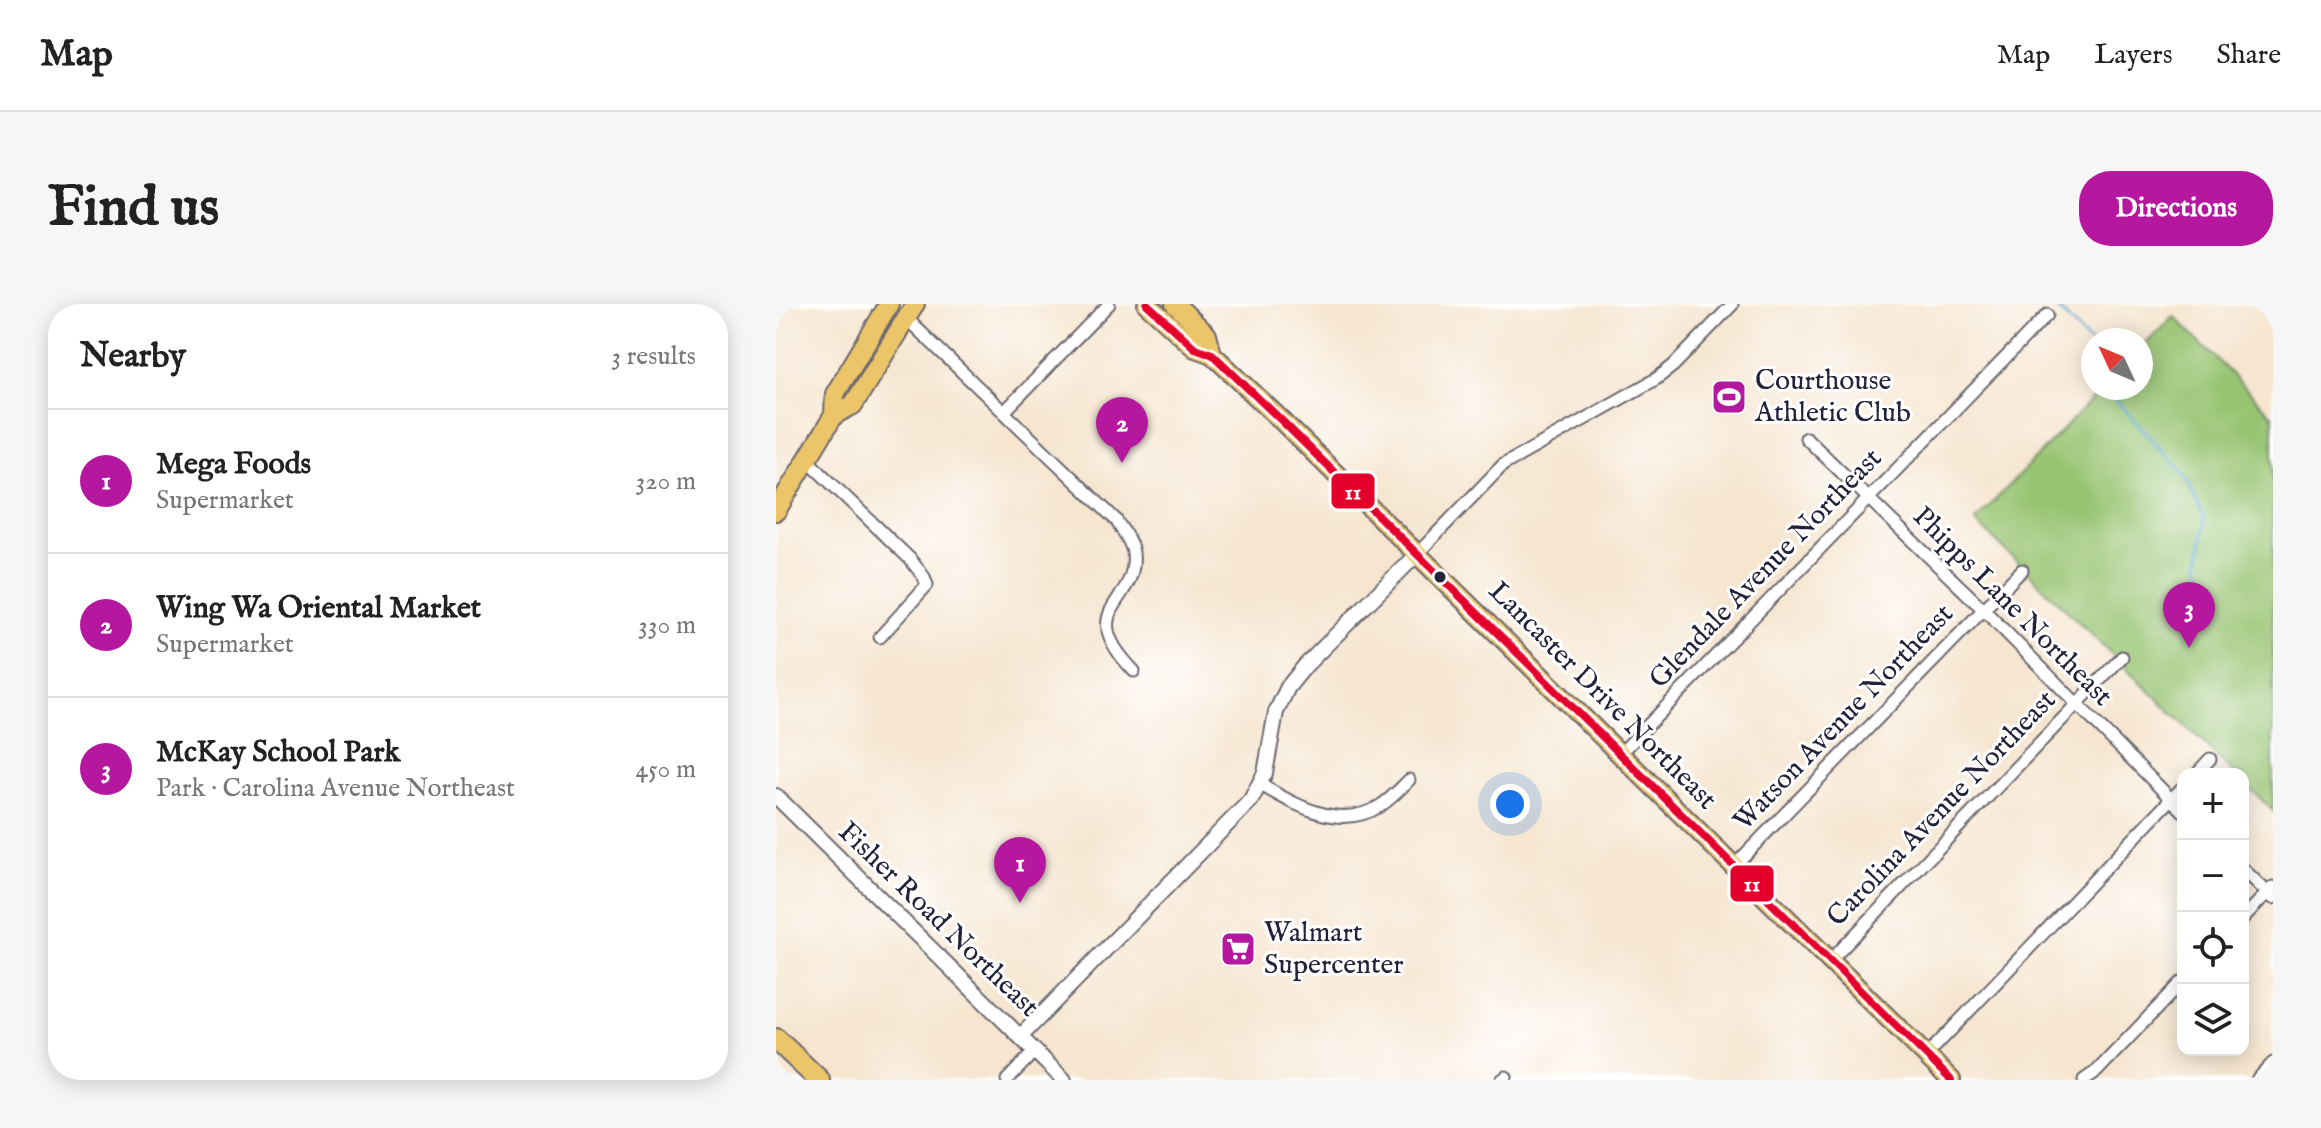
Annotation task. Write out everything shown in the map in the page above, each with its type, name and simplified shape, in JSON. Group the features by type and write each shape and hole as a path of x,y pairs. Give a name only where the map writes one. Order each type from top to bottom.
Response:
{"highway":[{"path":"776,1039 819,1080"}],"main road":[{"path":"776,511 834,415 835,394 889,304"},
{"name":"Lancaster Drive Northeast","path":"1147,304 1195,348 1212,354 1951,1080"},
{"path":"1161,304 1169,310 1180,309"},
{"name":"Lancaster Drive Northeast","path":"1180,309 1207,335 1212,354"},
{"path":"834,415 853,405 910,311"}],"street":[{"path":"1004,412 1109,304"},
{"path":"1021,1036 1251,800 1261,785 1267,764 1276,712 1288,687 1305,666 1503,465 1656,379 1673,366 1732,305"},
{"path":"910,311 1004,412 1116,520 1133,552 1132,571 1108,617 1109,637 1117,654 1134,671"},
{"name":"Glendale Avenue Northeast","path":"1620,754 2047,315"},
{"name":"Phipps Lane Northeast","path":"1806,438 1983,609 2177,806"},
{"path":"807,460 910,559 924,577 927,585 880,637"},
{"name":"Watson Avenue Northeast","path":"1734,866 2022,570"},
{"name":"Carolina Avenue Northeast","path":"1830,961 2122,657"},
{"path":"2202,768 2210,759"},
{"path":"1261,785 1317,813 1349,817 1378,807 1409,780"},
{"path":"1926,1056 2177,794"},
{"name":"Fisher Road Northeast","path":"776,796 1064,1080"},
{"path":"2249,874 2271,892 2249,912"},
{"path":"2084,1080 2097,1071 2180,984"},
{"path":"1007,1080 1035,1051"},
{"path":"2257,1080 2273,1063"}],"green space":[{"path":"2173,316 2273,416 2273,811 2249,788 2249,768 2229,768 1975,521 2091,400 2153,400 2153,337"}],"waterway":[{"path":"2053,304 2081,333"},
{"path":"2116,400 2184,474 2204,519 2199,567 2207,589"}],"transit line":[{"name":"11","path":"1147,304 1195,348 1212,354 1281,420 1951,1080"}],"place":[{"name":"Courthouse Athletic Club","path":"1729,397"},
{"name":"Wing Wa Oriental Market","path":"1122,463"},
{"name":"McKay School Park","path":"2189,648"},
{"name":"Mega Foods","path":"1020,903"},
{"name":"Walmart Supercenter","path":"1238,949"}]}
